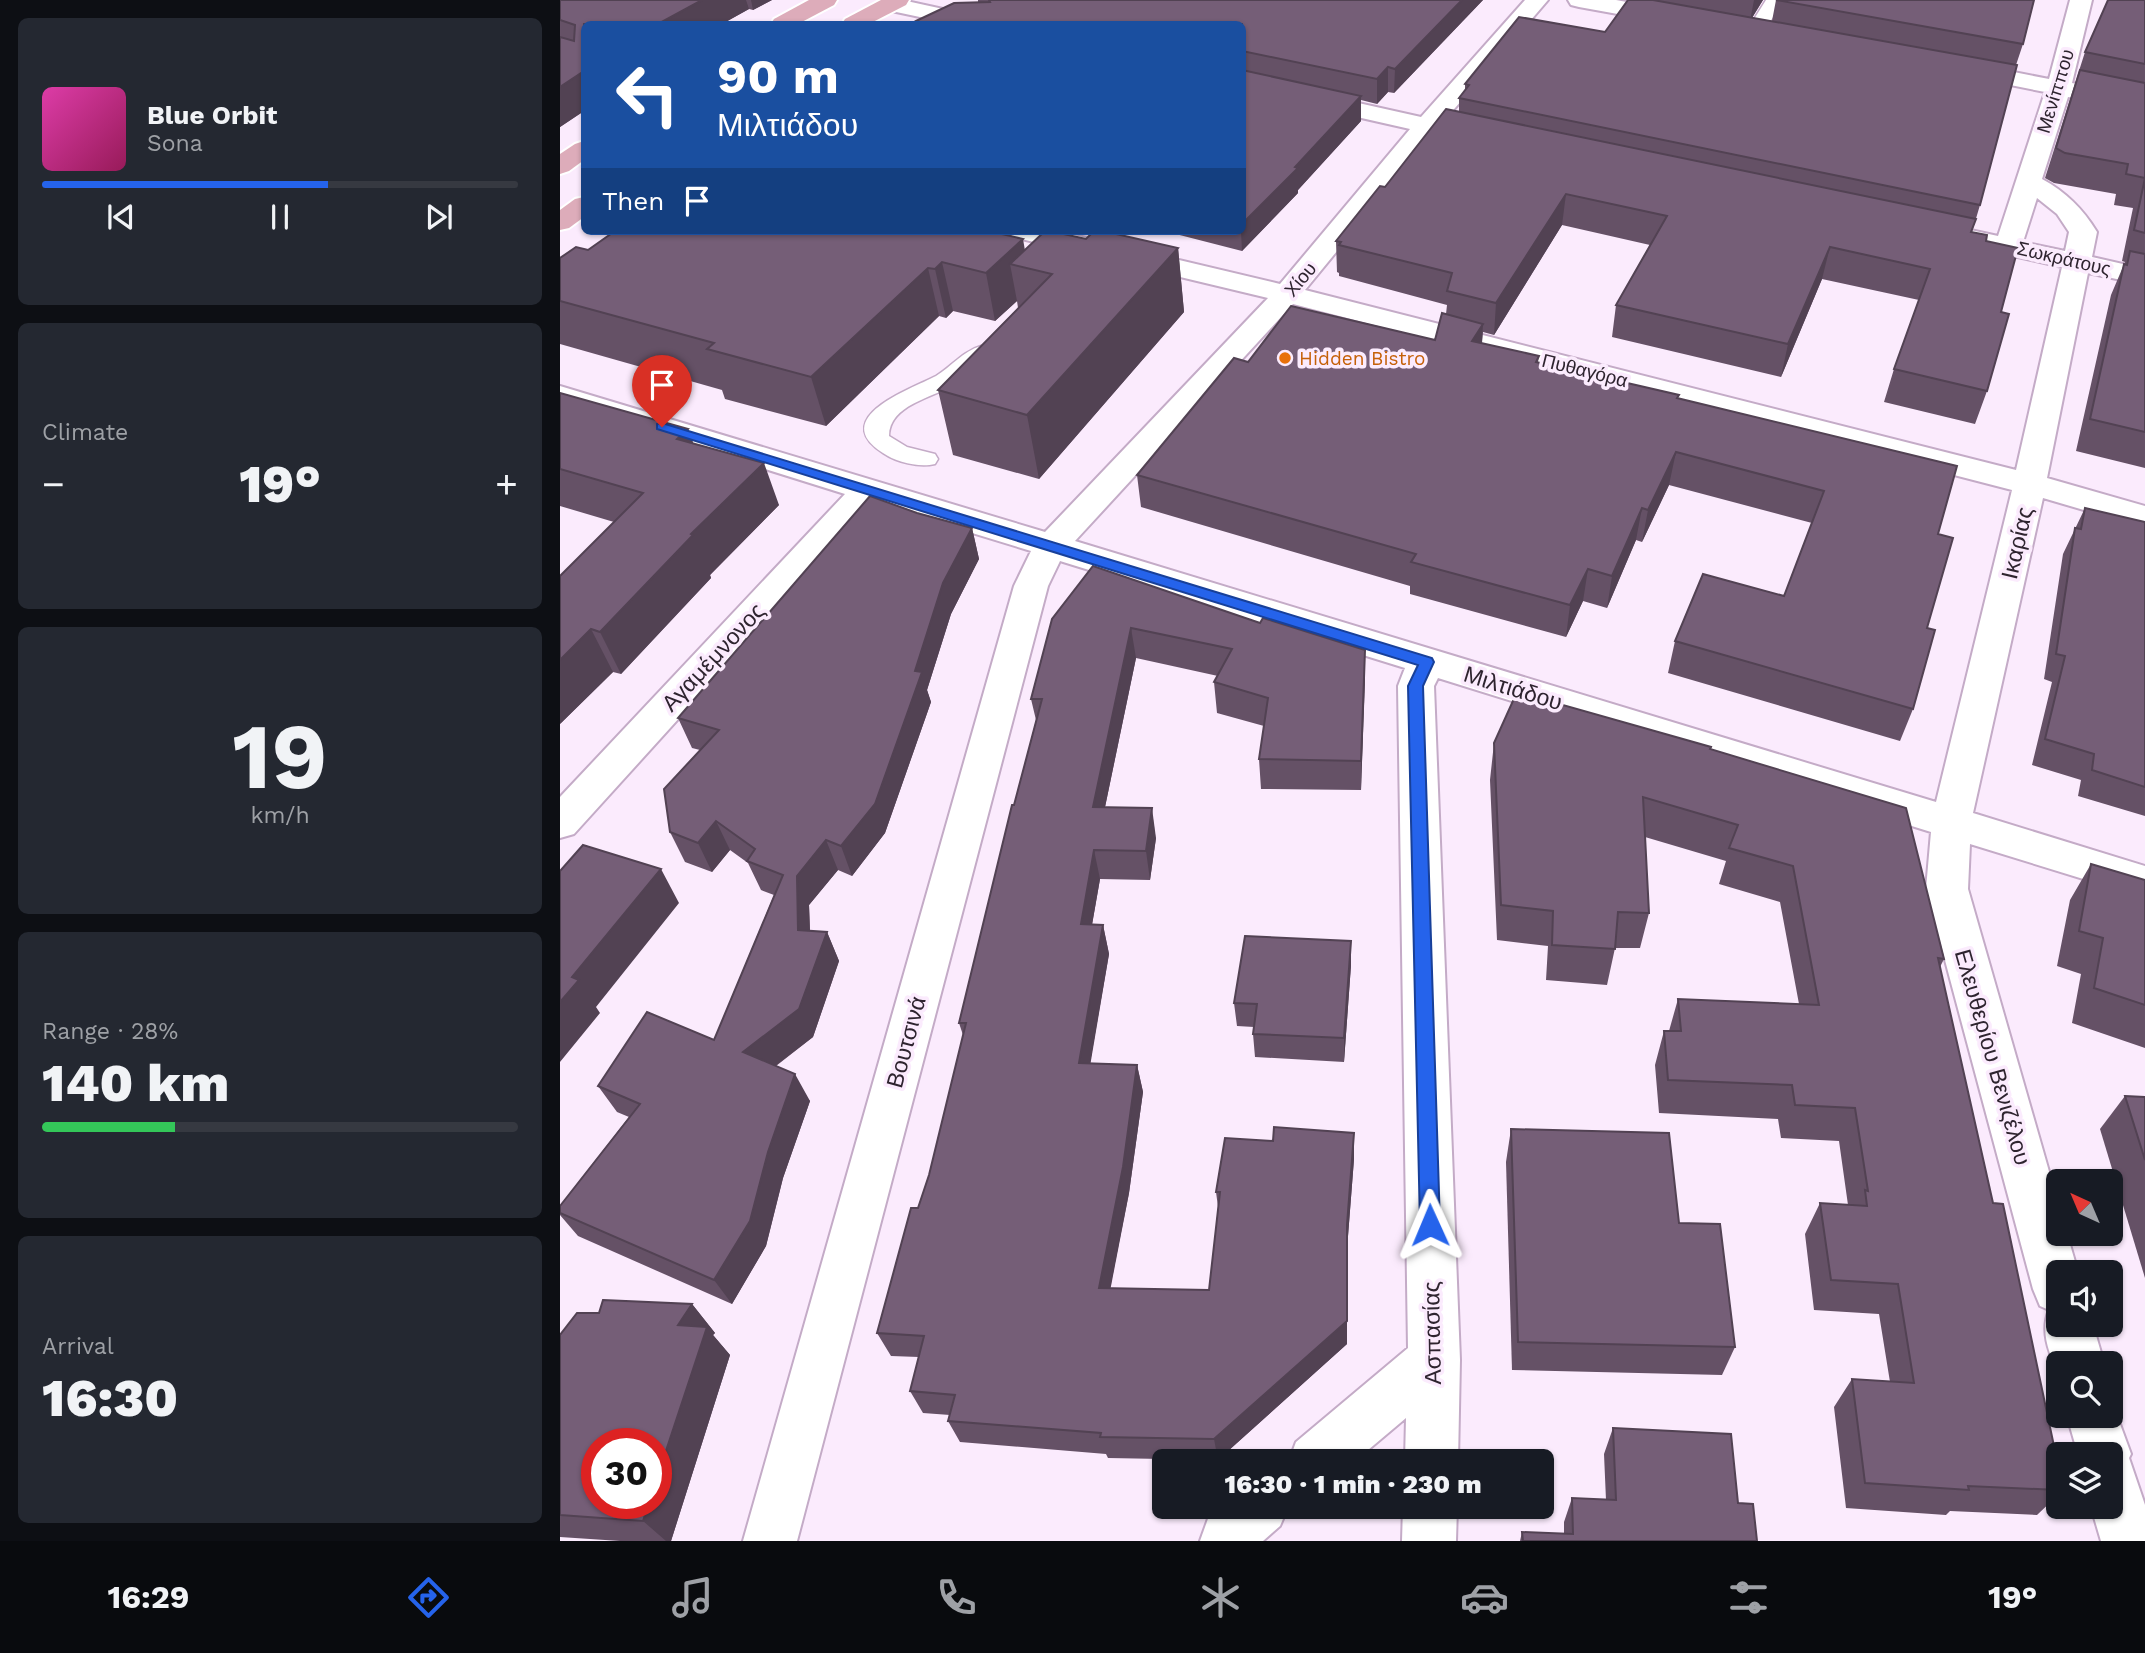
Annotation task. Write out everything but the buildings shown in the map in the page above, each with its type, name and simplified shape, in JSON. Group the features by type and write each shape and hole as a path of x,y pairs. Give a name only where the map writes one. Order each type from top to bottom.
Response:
{"main road":[{"path":"788,21 826,0"},
{"path":"859,21 894,2"},
{"path":"560,166 581,151"},
{"path":"560,222 581,207"}],"street":[{"path":"894,2 931,20 967,0"},
{"name":"Χίου","path":"1050,547 1287,294 1427,125 1537,0"},
{"path":"1578,0 1701,22"},
{"name":"Μενίππου","path":"2008,246 2059,87 2081,0"},
{"path":"1728,27 1782,37"},
{"path":"1940,65 2145,105"},
{"path":"1246,85 1467,134"},
{"path":"2027,181 2057,200 2076,218 2083,232 2078,262"},
{"name":"Σωκράτους","path":"1940,232 2145,276"},
{"name":"Πυθαγόρα","path":"1032,235 1078,256 1287,294 2030,484 2145,517"},
{"name":"Ικαρίας","path":"1951,822 2030,484 2078,262"},
{"name":"Μιλτιάδου","path":"560,395 2145,882"},
{"name":"Αγαμέμνονος","path":"560,823 866,491"},
{"name":"Βουτσινά","path":"770,1541 1031,586 1050,547"},
{"name":"Ασπασίας","path":"1426,662 1416,686 1434,1360 1431,1449"},
{"name":"Ελευθερίου Βενιζέλου","path":"1951,822 1947,889 2050,1260"},
{"path":"1329,1449 1434,1360"},
{"path":"1227,1541 1228,1535 1247,1519"},
{"path":"1429,1541 1430,1519"},
{"path":"2122,1519 2128,1541"}],"lane":[{"path":"1755,32 1776,0"},
{"path":"926,458 899,453 877,439 877,425 884,413 971,363 1000,334"}],"place":[{"name":"Hidden Bistro","path":"1285,358"}],"route":[{"path":"662,427 1426,662 1416,686 1430,1225"}]}
